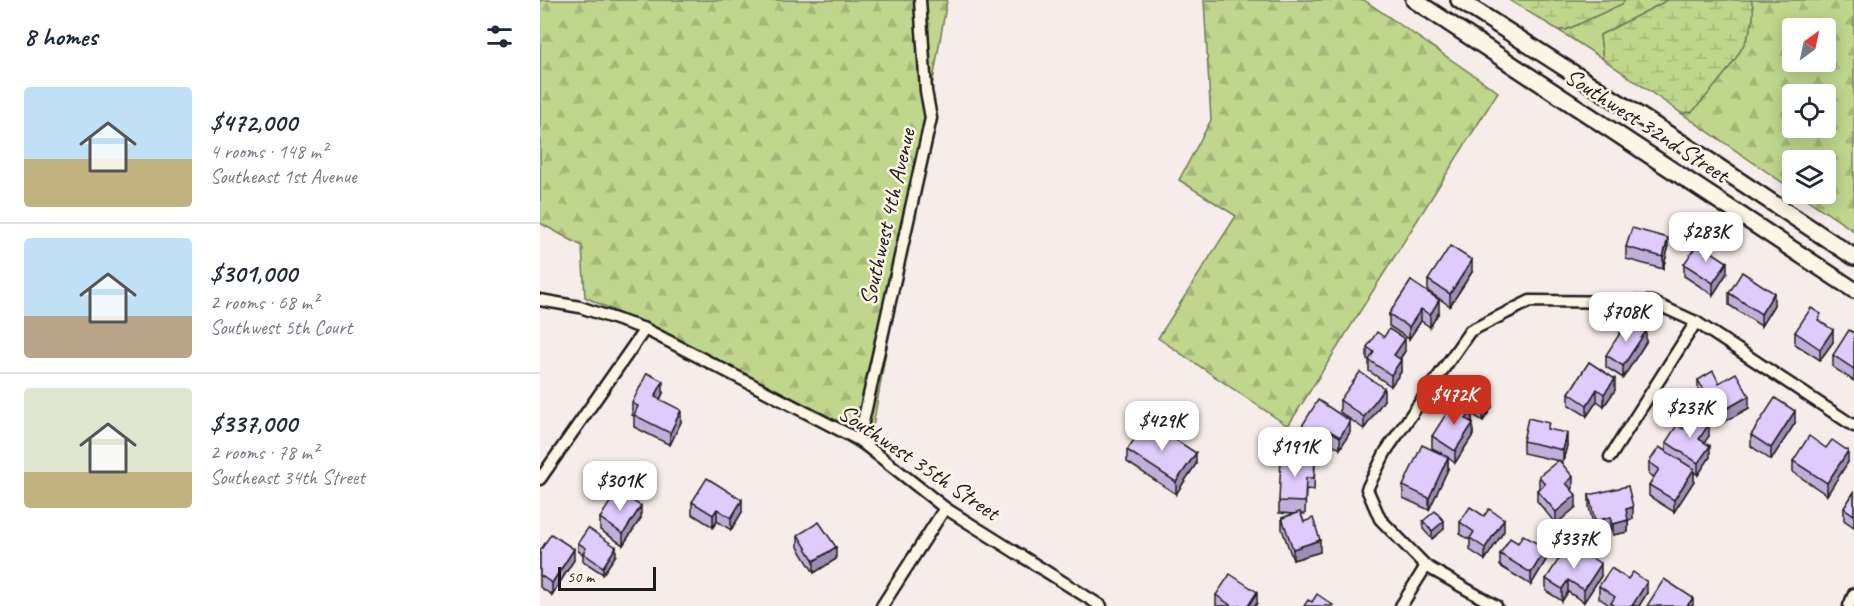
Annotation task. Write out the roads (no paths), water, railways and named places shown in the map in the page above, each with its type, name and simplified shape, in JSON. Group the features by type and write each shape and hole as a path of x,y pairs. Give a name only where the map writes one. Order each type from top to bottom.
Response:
{"main road":[{"name":"Southwest 32nd Street","path":"1414,0 1854,290"},
{"name":"Southwest 32nd Street","path":"1459,0 1699,154 1854,257"}],"street":[{"name":"Southwest 4th Avenue","path":"859,440 931,118 926,91 921,0"},
{"name":"Southwest 35th Street","path":"540,300 580,307 645,328 859,440 945,508 1101,606"},
{"path":"1496,606 1426,566 1380,519 1367,489 1386,451 1470,331 1530,301 1652,303 1696,322 1854,426"},
{"path":"1611,457 1696,322"},
{"path":"540,479 645,328"},
{"path":"882,606 945,508"},
{"path":"1401,606 1426,566"},
{"path":"1849,606 1854,594"}]}
